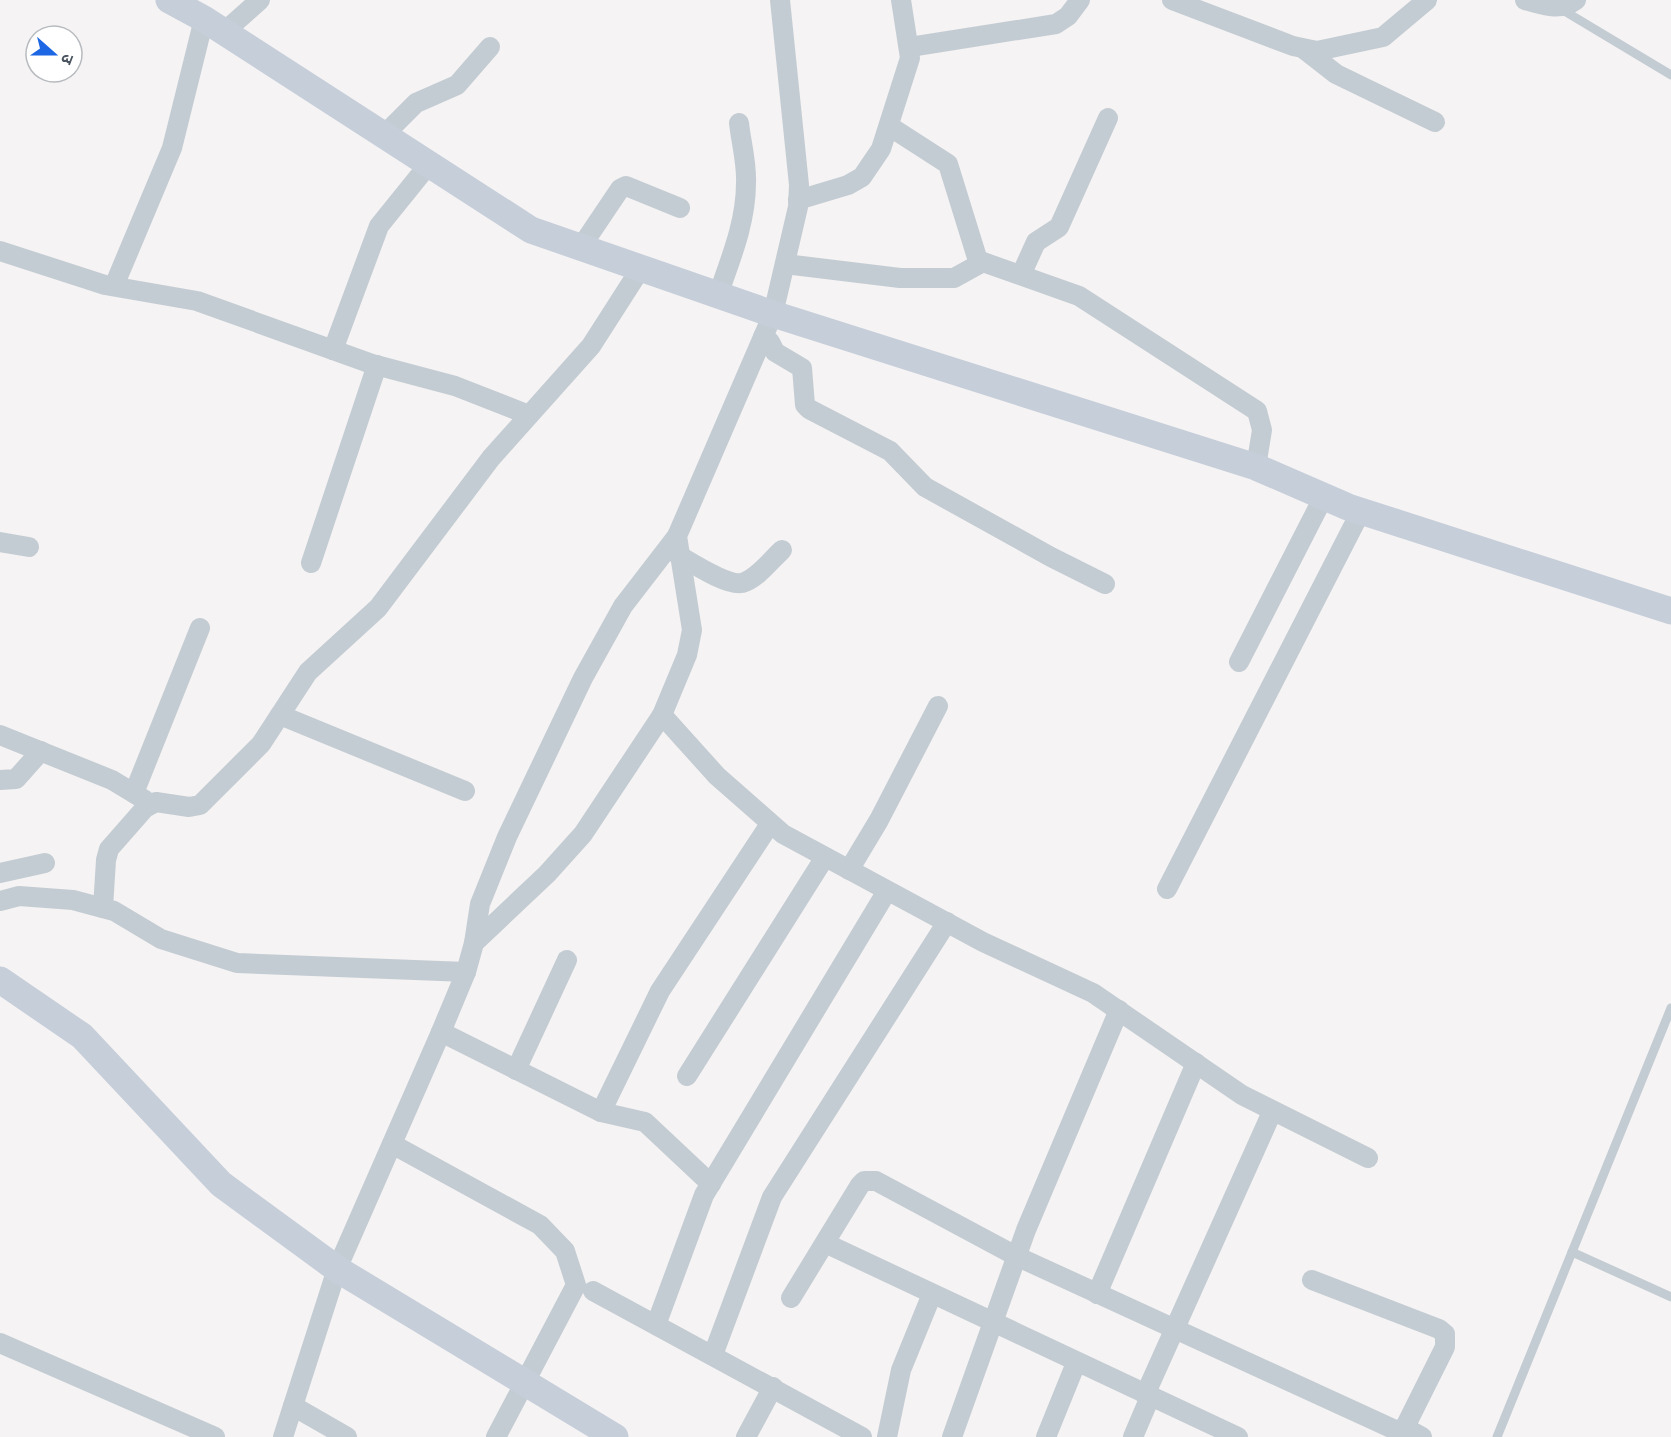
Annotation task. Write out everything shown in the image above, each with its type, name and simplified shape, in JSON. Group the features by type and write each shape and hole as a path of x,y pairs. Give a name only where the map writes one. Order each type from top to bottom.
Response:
{"main road":[{"path":"169,0 214,26 531,230 718,295 768,326 1256,467 1361,511 1671,611"},
{"path":"0,980 82,1036 221,1184 337,1269 615,1437"}],"street":[{"path":"114,286 172,148 214,26 260,0"},
{"path":"283,1437 337,1269 466,972 474,943 480,904 502,848 583,678 623,606 677,536 768,326 785,264 798,200 780,0"},
{"path":"798,200 848,185 862,177 881,149 908,68 910,47 901,0"},
{"path":"910,47 1056,24 1068,16 1080,0"},
{"path":"1173,0 1304,49 1317,51 1383,36 1427,0"},
{"path":"1525,0 1567,4"},
{"path":"384,135 416,103 457,85 490,48"},
{"path":"1304,49 1336,75 1436,122"},
{"path":"1021,275 1036,242 1059,227 1108,118"},
{"path":"718,295 739,238 743,209 746,182 739,123"},
{"path":"889,126 948,164 979,264"},
{"path":"333,350 379,226 429,164"},
{"path":"581,247 620,189 626,186 680,208"},
{"path":"0,251 114,286 185,297 376,365 455,386 529,415"},
{"path":"785,264 892,277 922,278 960,277 979,264 988,263 1085,299 1257,411 1262,430 1256,467"},
{"path":"0,735 112,780 142,799 195,807 200,805 255,751 308,672 378,608 492,458 591,346 641,268"},
{"path":"768,326 770,342 776,352 802,368 805,405 809,409 890,451 925,487 1051,557 1105,584"},
{"path":"311,563 376,365"},
{"path":"1239,662 1324,496"},
{"path":"1167,889 1361,511"},
{"path":"474,943 547,874 583,834 662,715 687,655 692,630 678,555 677,536"},
{"path":"0,542 29,547"},
{"path":"678,555 730,582 741,583 752,578 782,550"},
{"path":"103,908 106,860 109,849 142,799 200,628"},
{"path":"849,870 879,820 938,706"},
{"path":"280,715 465,791"},
{"path":"662,715 717,776 770,824 825,857 983,942 1077,985 1119,1010 1242,1095 1368,1158"},
{"path":"0,780 16,779 41,751"},
{"path":"600,1112 660,992 770,824"},
{"path":"687,1076 825,857"},
{"path":"0,873 45,864"},
{"path":"656,1325 697,1212 711,1184 887,891"},
{"path":"0,901 19,896 73,900 114,910 161,939 237,963 466,972"},
{"path":"713,1355 772,1197 947,922"},
{"path":"516,1070 567,960"},
{"path":"952,1437 1016,1256 1119,1010"},
{"path":"441,1032 600,1112 645,1122 711,1184"},
{"path":"1098,1294 1196,1063"},
{"path":"1133,1437 1175,1329 1272,1112"},
{"path":"392,1144 540,1225 565,1251 576,1286 496,1437"},
{"path":"791,1298 860,1185 870,1180 1016,1256 1402,1432 1422,1437"},
{"path":"825,1243 1076,1363 1238,1437"},
{"path":"1312,1280 1445,1334 1445,1347 1402,1432"},
{"path":"593,1291 862,1437"},
{"path":"887,1437 899,1378 932,1294"},
{"path":"0,1343 215,1437"},
{"path":"1046,1437 1076,1363"},
{"path":"746,1437 773,1387"},
{"path":"293,1406 347,1437"}],"lane":[{"path":"1567,4 1671,75"},
{"path":"1497,1437 1671,1008"},
{"path":"1572,1252 1671,1297"}]}
